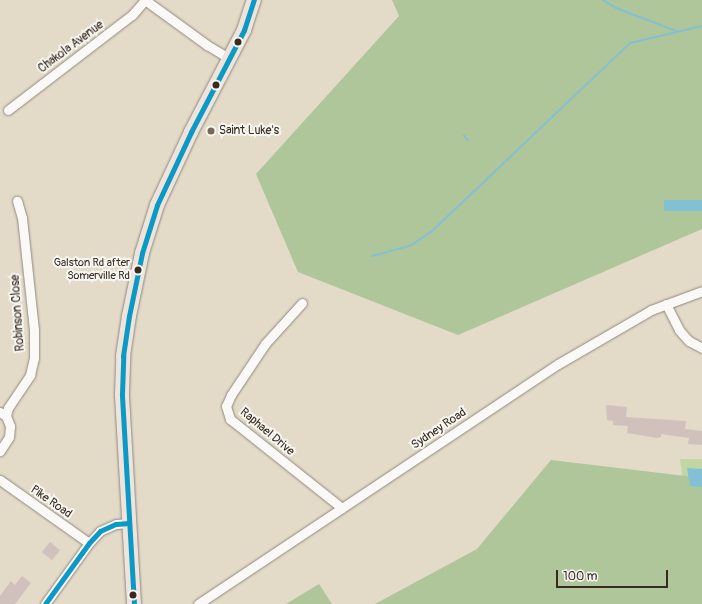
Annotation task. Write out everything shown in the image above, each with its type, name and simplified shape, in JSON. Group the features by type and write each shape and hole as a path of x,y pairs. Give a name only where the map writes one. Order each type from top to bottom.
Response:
{"main road":[{"path":"134,604 122,373 129,316 135,284 142,253 158,205 199,115 244,30 254,0"}],"street":[{"path":"150,1 207,45 230,59"},
{"name":"Chakola Avenue","path":"8,110 150,1"},
{"name":"Robinson Close","path":"3,414 30,375 34,358 33,322 22,218 17,201"},
{"name":"Sydney Road","path":"198,604 558,364 651,310 702,291"},
{"name":"Raphael Drive","path":"302,303 264,344 231,395 226,406 230,419 342,508"},
{"path":"666,304 679,330 689,341 702,348"},
{"path":"0,451 10,432 10,426 3,414"},
{"name":"Pike Road","path":"0,480 89,543"},
{"path":"45,604 89,543 107,527 129,522"}],"green space":[{"path":"392,0 702,0 702,229 458,335 298,272 256,174 399,16"},
{"path":"680,459 702,459 702,497 685,496"},
{"path":"551,460 702,478 702,604 375,604 477,549"},
{"path":"319,584 332,604 286,604"}],"water":[{"path":"664,200 702,200 702,211 664,211"},
{"path":"687,468 702,469 702,487 690,486"}],"building":[{"path":"606,405 627,407 626,417 686,421 685,429 702,431 702,445 688,444 689,438 661,434 661,437 657,438 627,433 628,426 613,425 613,421 607,420"},
{"path":"50,542 60,550 52,560 42,552"},
{"path":"22,576 31,583 15,604 0,604 0,596 11,581 15,585"}],"waterway":[{"path":"603,0 616,8 676,31"},
{"path":"372,256 410,246 431,232 630,43 702,26"}],"transit line":[{"path":"134,604 122,394 123,356 129,316 142,253 157,205 191,132 244,30 254,0"},
{"path":"45,604 89,543 100,531 116,524 129,523"}],"place":[{"name":"Saint Luke's","path":"211,131"},
{"name":"Galston Rd after Somerville Rd","path":"138,270"}]}
